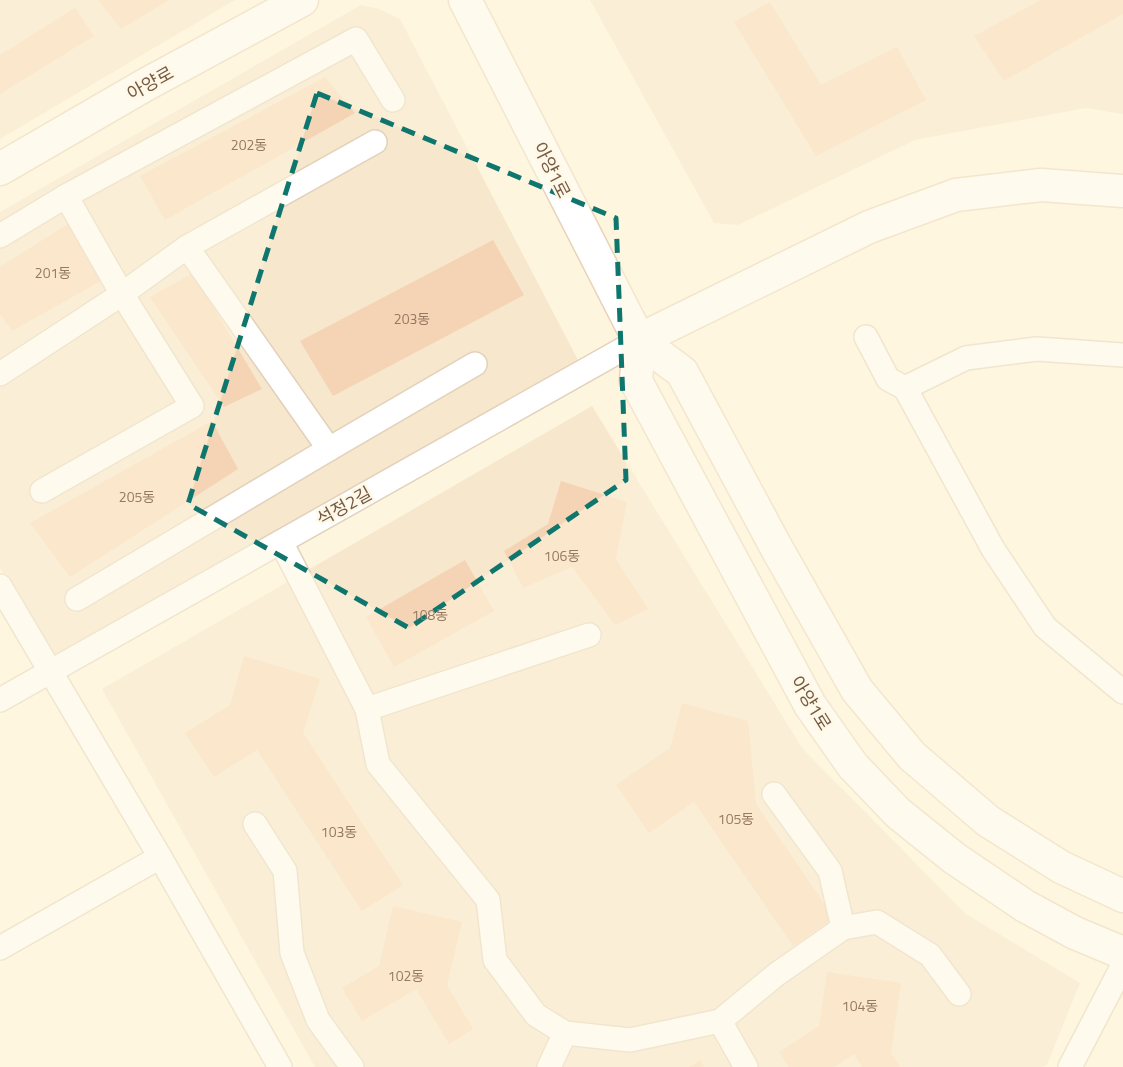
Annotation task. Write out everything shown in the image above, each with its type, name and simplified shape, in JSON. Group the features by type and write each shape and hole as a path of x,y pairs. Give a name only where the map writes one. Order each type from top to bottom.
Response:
{"street":[{"name":"아양로","path":"0,169 145,85 302,0"},
{"name":"아양1로","path":"465,0 639,340 682,372 857,690 912,756 988,821 1061,867 1123,896"},
{"path":"0,236 66,196 356,38 393,100"},
{"path":"0,374 122,295 187,247 375,142"},
{"path":"639,340 869,227 956,195 1041,185 1123,191"},
{"path":"43,491 192,406 122,295 66,196"},
{"path":"187,247 329,449"},
{"path":"866,337 888,379 905,388 993,549 1045,627 1123,692"},
{"name":"아양1로","path":"639,340 636,381 810,705 853,766 898,813 954,858 1025,906 1075,933 1123,953"},
{"name":"석정2길","path":"0,700 639,340"},
{"path":"905,388 966,358 1037,349 1123,355"},
{"path":"77,599 475,364"},
{"path":"281,542 367,709 378,764 488,900 495,960 536,1015 565,1033 630,1040 720,1021 777,974 843,928 877,922 930,956 959,994"},
{"path":"0,586 280,1067"},
{"path":"367,709 589,635"},
{"path":"774,794 830,871 843,928"},
{"path":"255,824 285,871 292,953 318,1020 352,1067"},
{"path":"0,948 160,857"},
{"path":"1070,1067 1123,965"},
{"path":"720,1021 746,1067"},
{"path":"548,1067 565,1033"}],"highlighted area":[{"path":"317,93 616,218 626,480 409,628 188,504"}],"shaded area":[{"path":"0,0 235,0 0,139"},
{"path":"590,0 1123,0 1123,114 1086,108 915,140 738,225 714,223"},
{"path":"361,5 379,9 400,19 579,362 55,661 0,568 0,212"},
{"path":"592,406 802,748 966,914 1080,983 1047,1065 315,1067 102,689"}],"building":[{"path":"98,0 169,0 121,29"},
{"path":"1041,0 1123,0 1123,14 1004,81 974,36"},
{"path":"770,2 821,85 897,47 926,100 816,156 734,22"},
{"path":"75,8 94,36 0,94 0,55"},
{"path":"325,77 355,113 165,220 140,176"},
{"path":"74,220 108,277 12,331 0,314 0,267"},
{"path":"493,240 524,295 333,396 300,341"},
{"path":"193,273 262,389 224,407 150,297"},
{"path":"212,421 238,469 70,577 30,523"},
{"path":"561,481 627,502 616,559 648,609 615,625 572,567 523,588 504,551 548,524"},
{"path":"465,560 494,611 394,667 366,617"},
{"path":"244,656 320,679 303,733 403,885 362,911 257,750 214,777 185,733 230,705"},
{"path":"682,703 748,721 756,804 834,918 793,946 694,802 649,833 616,785 670,748"},
{"path":"393,906 462,922 447,985 473,1029 449,1044 416,989 362,1021 342,988 379,966"},
{"path":"827,972 901,983 891,1053 900,1067 862,1067 854,1054 834,1067 789,1067 779,1052 819,1026"},
{"path":"700,1060 704,1067 689,1067"}]}
